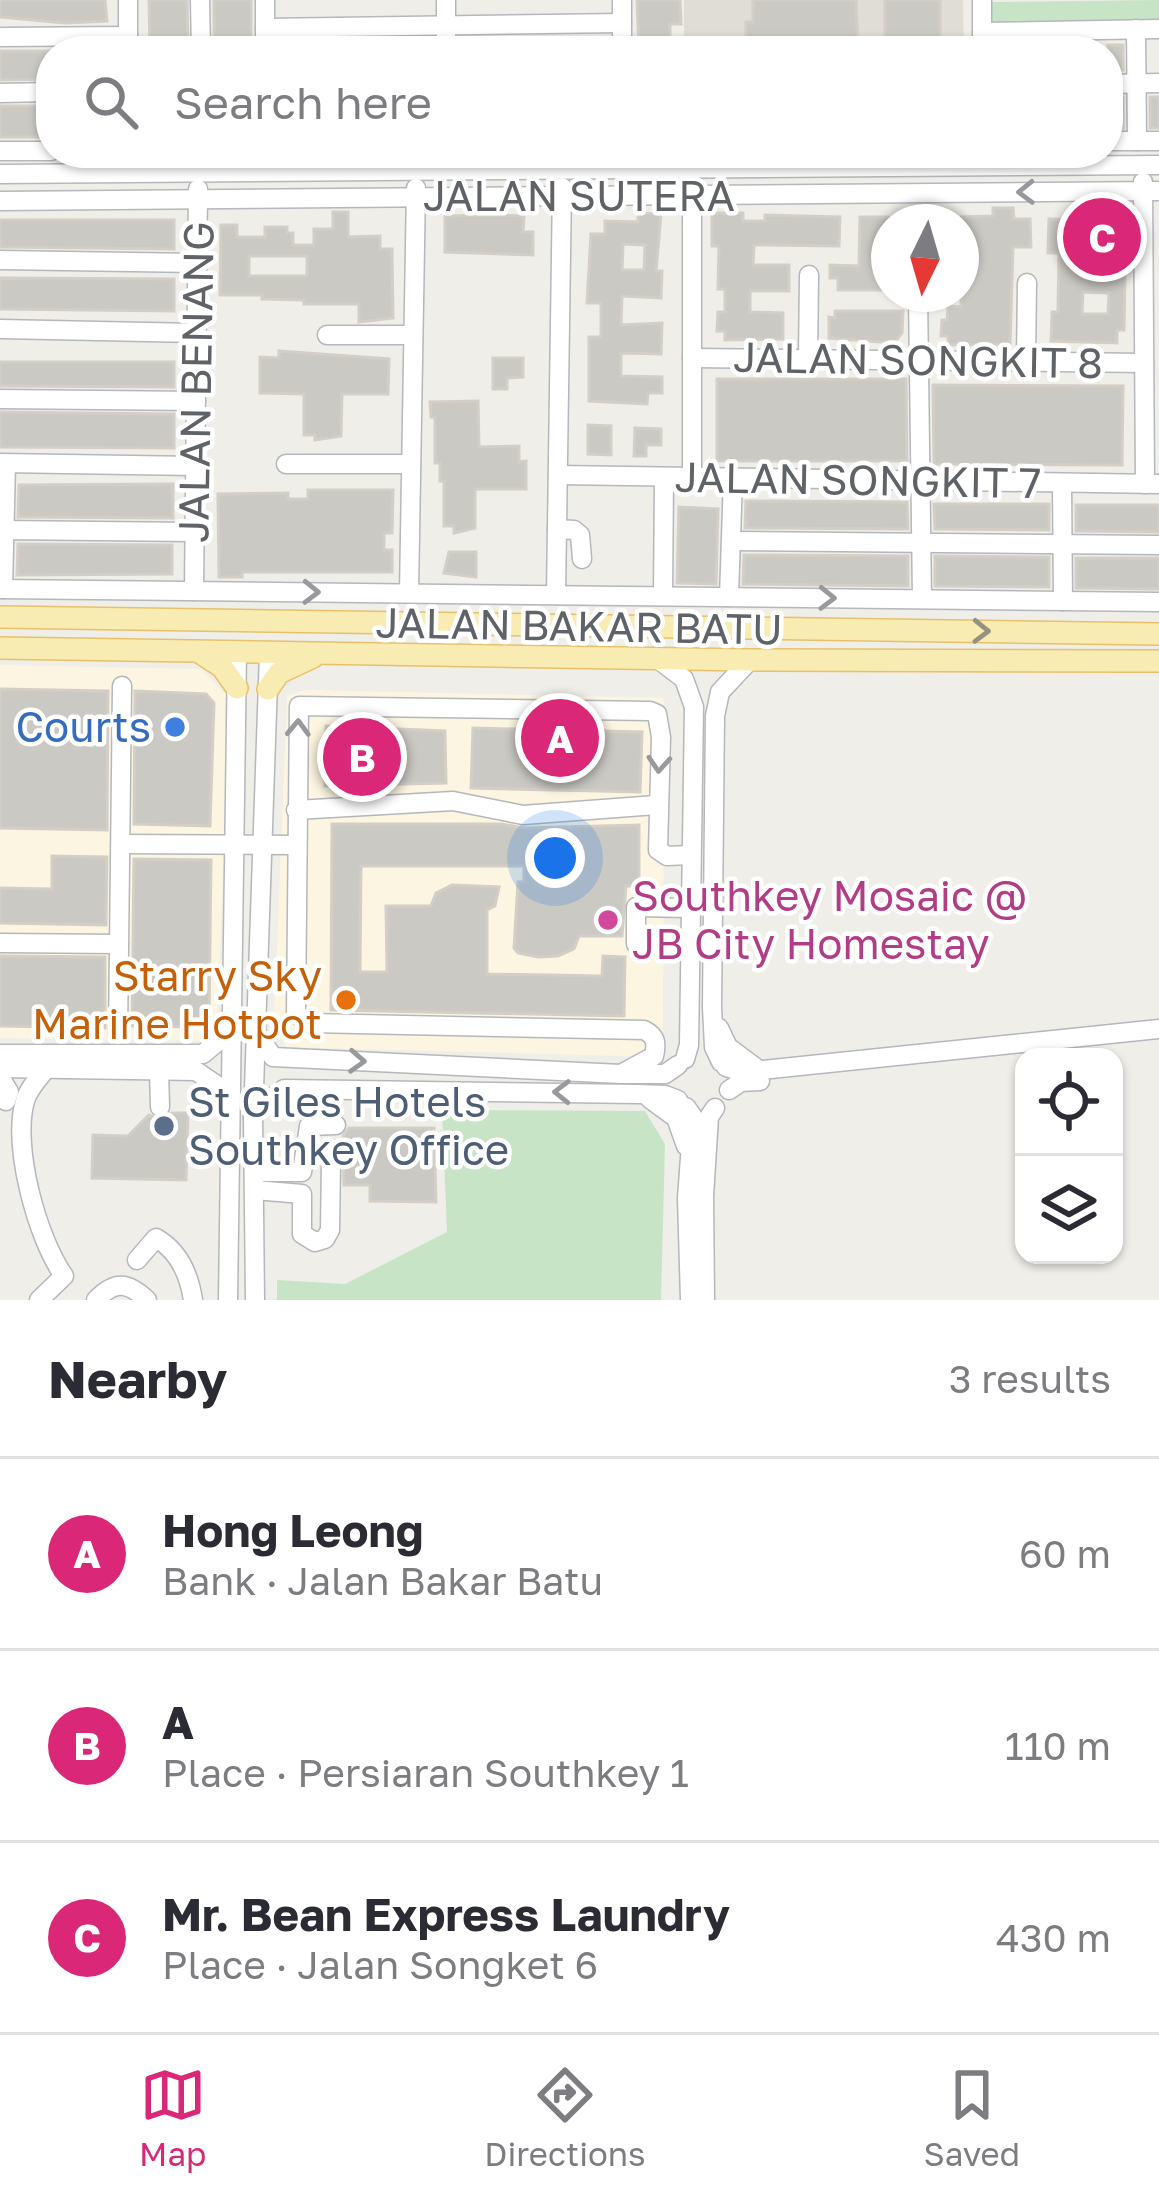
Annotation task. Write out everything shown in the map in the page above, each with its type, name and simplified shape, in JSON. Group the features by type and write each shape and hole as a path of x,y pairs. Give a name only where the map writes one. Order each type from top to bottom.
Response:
{"main road":[{"name":"JALAN BAKAR BATU","path":"0,617 1159,634"},
{"path":"207,622 244,644 269,652"},
{"path":"0,648 198,651 244,644 299,623"},
{"path":"198,651 222,667 237,688"},
{"name":"JALAN BAKAR BATU","path":"269,652 1159,661"},
{"path":"268,689 288,666 325,653"}],"street":[{"path":"128,0 128,36"},
{"path":"200,0 201,36"},
{"path":"265,0 265,36"},
{"path":"446,0 446,36"},
{"path":"622,0 622,36"},
{"path":"982,0 982,36"},
{"path":"265,28 622,23"},
{"path":"1136,29 1137,141"},
{"path":"1053,36 1159,29"},
{"path":"0,37 36,39"},
{"path":"1123,84 1159,83"},
{"path":"0,93 36,92"},
{"path":"1123,141 1159,141"},
{"path":"0,152 36,151"},
{"path":"1151,165 1152,484"},
{"name":"JALAN SUTERA","path":"0,174 71,168"},
{"name":"JALAN SUTERA","path":"168,168 198,172 229,168"},
{"name":"JALAN SUTERA","path":"360,168 575,168"},
{"name":"JALAN SUTERA","path":"683,168 724,168"},
{"path":"692,169 692,478"},
{"path":"556,595 562,170"},
{"path":"409,593 416,171"},
{"name":"JALAN BENANG","path":"194,591 198,172"},
{"name":"JALAN SUTERA","path":"0,201 1151,191"},
{"path":"0,260 197,262"},
{"path":"808,359 809,275"},
{"path":"1026,362 1027,283"},
{"path":"918,312 922,599"},
{"path":"0,329 196,333"},
{"path":"327,335 413,335"},
{"name":"JALAN SONGKIT 8","path":"692,358 1026,362 1149,352"},
{"path":"0,399 196,401"},
{"path":"195,466 3,464 1,589 1159,602"},
{"path":"286,464 411,464"},
{"name":"JALAN SONGKIT 7","path":"558,475 1152,484"},
{"path":"663,596 664,477"},
{"path":"729,597 733,478"},
{"path":"1062,483 1063,601"},
{"path":"557,529 580,535 582,559"},
{"path":"2,530 194,532"},
{"path":"732,541 1159,545"},
{"path":"227,1294 233,1021 226,845 244,644"},
{"path":"255,1300 254,1118 269,652"},
{"path":"655,657 685,679 694,707 688,1017 682,1062 672,1082 693,1118 690,1300"},
{"path":"729,1090 714,1047 712,1007 715,716 720,692 750,660"},
{"path":"118,1035 122,686"},
{"path":"621,1073 654,1056 656,1040 651,1034 644,1030 302,1021 296,1014 298,706 650,711 657,714 661,737 658,850 663,855 691,856"},
{"path":"296,810 454,802 523,814 656,805"},
{"path":"121,844 296,845"},
{"path":"636,944 627,907 688,908"},
{"path":"0,944 119,944"},
{"path":"615,944 688,944"},
{"path":"712,1007 728,1047 766,1075"},
{"path":"640,1084 681,1045 688,1017"},
{"path":"0,1054 203,1054 233,1021"},
{"path":"705,1300 709,1117 741,1082 766,1075 1159,1029"},
{"path":"256,1030 273,1057 269,1076 284,1089"},
{"path":"254,1118 260,1106 284,1089 640,1084 704,1054 742,1072 766,1075 1159,1040"},
{"path":"40,1300 64,1276 50,1257 26,1173 24,1102 55,1052"},
{"path":"6,1101 9,1092 0,1072 55,1052 159,1070 196,1071 231,1095"},
{"path":"273,1057 621,1073 695,1111 715,1108"},
{"path":"159,1070 160,1107"},
{"path":"707,1136 722,1112 766,1075"},
{"path":"640,1084 676,1118 689,1156"},
{"path":"255,1181 305,1163 327,1156 331,1162 330,1230 325,1239 315,1242 302,1234 302,1194 305,1163 309,1126 336,1125"},
{"path":"243,1300 244,1177 254,1144"},
{"path":"255,1181 302,1194"},
{"path":"137,1260 156,1238 161,1240 182,1263 193,1300"},
{"path":"96,1300 119,1284 133,1286 147,1300"}],"shaded area":[{"path":"684,0 963,0 964,36 684,36"},
{"path":"0,665 201,669 230,699 217,1022 216,1031 206,1041 0,1038"},
{"path":"304,690 664,698 663,1057 286,1047 274,1021 287,696"}],"green space":[{"path":"1159,0 1159,23 989,27 989,2"},
{"path":"442,1110 645,1111 665,1144 661,1300 277,1300 277,1280 345,1284 447,1232"}],"building":[{"path":"0,0 105,0 107,21 0,17"},
{"path":"149,0 187,0 188,36 150,36"},
{"path":"214,0 251,0 251,36 214,36"},
{"path":"637,0 680,0 681,24 670,24 670,36 638,36"},
{"path":"753,0 856,0 857,36 746,36 746,22 753,22"},
{"path":"885,0 940,0 940,36 885,36"},
{"path":"0,51 36,51 36,79 0,80"},
{"path":"1150,97 1159,97 1159,128 1150,128"},
{"path":"0,106 36,106 36,137 0,137"},
{"path":"993,208 1013,208 1014,219 1030,219 1031,247 1013,247 1010,344 948,345 948,336 941,336 948,312 979,312 979,216 993,216"},
{"path":"333,212 348,212 348,237 380,236 380,249 392,249 393,318 359,322 359,304 220,295 221,225 237,225 237,237 265,237 265,227 287,227 287,233 293,233 293,245 314,245 314,229 333,229","holes":["249,256 307,256 307,276 249,276"]},
{"path":"638,213 661,214 656,271 662,271 661,298 622,296 621,325 662,323 661,354 621,353 621,376 662,377 662,393 648,393 647,404 589,401 589,337 601,337 601,303 587,303 591,234 605,234 605,221 638,222","holes":["623,244 645,245 644,270 622,270"]},
{"path":"712,213 743,213 743,221 765,221 765,215 840,217 839,246 754,245 753,265 789,265 789,291 750,291 750,312 783,313 783,339 725,340 725,331 717,331 718,312 725,312 725,289 718,289 719,246 712,246"},
{"path":"1109,214 1123,215 1126,220 1124,330 1117,330 1117,343 1051,341 1052,312 1058,312 1059,253 1048,253 1049,219 1109,221","holes":["1083,292 1109,293 1108,314 1082,314"]},
{"path":"445,216 524,216 523,232 533,232 533,255 445,252"},
{"path":"860,217 871,217 871,290 838,290 838,278 830,278 830,265 859,266"},
{"path":"0,220 174,220 174,249 0,247"},
{"path":"0,278 174,279 174,311 0,309"},
{"path":"835,311 903,312 902,333 894,343 829,338 829,317 835,318"},
{"path":"279,351 389,359 388,394 342,394 341,436 315,440 315,435 304,435 304,394 260,393 260,357 279,358"},
{"path":"493,358 523,358 523,377 507,378 507,389 493,389"},
{"path":"0,362 174,362 174,387 0,386"},
{"path":"717,379 906,379 907,461 717,461"},
{"path":"933,385 1123,386 1122,465 934,464"},
{"path":"478,401 479,447 519,446 519,462 526,461 526,489 475,489 475,528 454,533 454,526 444,526 444,481 440,481 440,463 435,463 435,417 431,417 430,402"},
{"path":"0,412 174,414 174,448 0,447"},
{"path":"588,425 611,426 611,455 588,454"},
{"path":"635,428 661,429 661,445 646,445 646,456 634,456"},
{"path":"173,484 173,518 18,517 19,485"},
{"path":"308,490 393,490 392,533 384,533 384,550 392,550 392,572 242,572 242,577 219,577 218,494 288,493 288,499 308,499"},
{"path":"746,501 907,502 908,529 745,528"},
{"path":"934,504 1049,504 1049,530 935,529"},
{"path":"1076,505 1159,505 1159,532 1076,531"},
{"path":"679,507 718,509 716,584 677,583"},
{"path":"18,544 172,545 172,574 17,575"},
{"path":"449,552 476,552 476,577 444,573"},
{"path":"744,555 908,556 908,586 743,584"},
{"path":"935,556 1049,557 1049,587 935,586"},
{"path":"1076,558 1159,558 1159,589 1076,588"},
{"path":"0,689 108,691 107,830 0,828"},
{"path":"135,691 206,694 214,703 210,826 134,824"},
{"path":"326,726 445,731 446,783 325,786"},
{"path":"473,728 642,732 640,792 471,788"},
{"path":"332,824 639,825 639,886 626,886 622,936 579,936 574,949 558,956 538,957 514,948 518,882 524,882 524,866 361,866 360,972 387,972 386,906 431,906 436,893 452,885 499,887 495,906 487,910 487,974 602,976 603,956 625,957 624,1016 331,1010"},
{"path":"52,856 107,857 106,925 0,923 0,888 52,889"},
{"path":"134,859 211,860 209,1017 198,1027 132,1026"},
{"path":"0,956 105,957 105,1028 0,1026"},
{"path":"172,1113 188,1113 186,1180 92,1178 93,1135 128,1136 149,1115 162,1120"},
{"path":"349,1128 434,1128 436,1202 370,1201 370,1185 344,1185 343,1136"}],"place":[{"name":"Mr. Bean Express Laundry","path":"1102,237"},
{"name":"Courts","path":"175,727"},
{"name":"Hong Leong","path":"560,738"},
{"name":"A","path":"362,757"},
{"name":"Southkey Mosaic @ JB City Homestay","path":"608,920"},
{"name":"Starry Sky Marine Hotpot","path":"346,1000"},
{"name":"St Giles Hotels Southkey Office","path":"164,1126"}]}
